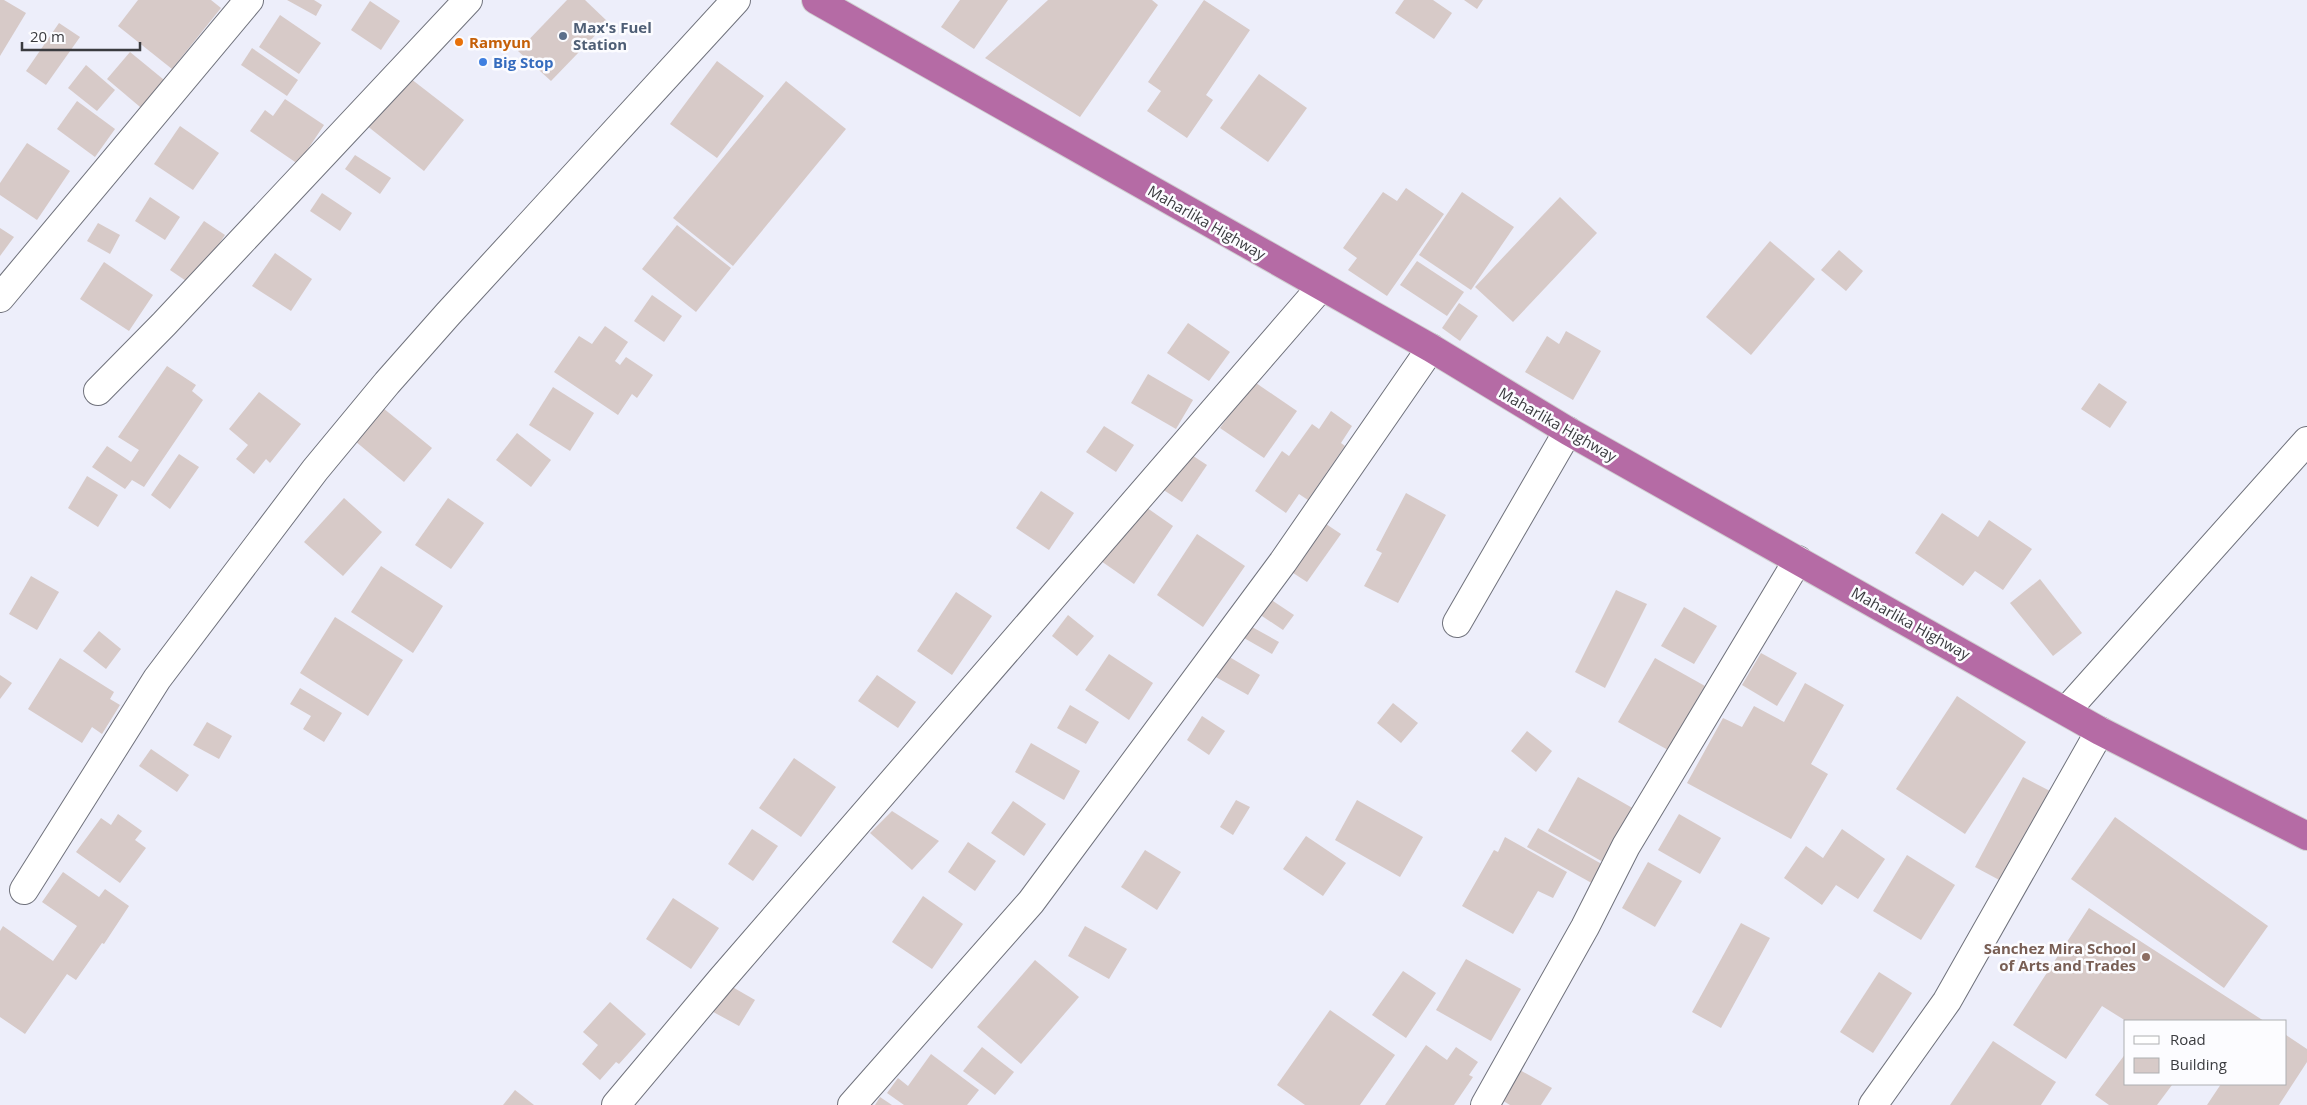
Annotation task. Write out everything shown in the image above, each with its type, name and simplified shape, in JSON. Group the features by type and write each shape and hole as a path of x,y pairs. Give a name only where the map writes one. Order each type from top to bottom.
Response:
{"highway":[{"name":"Maharlika Highway","path":"816,0 1431,348 1568,431 2100,731 2307,836"}],"street":[{"path":"0,298 249,0"},
{"path":"98,391 197,290 468,0"},
{"path":"24,890 158,679 315,470 387,383 436,328 736,0"},
{"path":"616,1105 721,980 1322,287"},
{"path":"852,1105 1031,902 1283,562 1431,348"},
{"path":"1457,623 1568,431"},
{"path":"2066,711 2307,441"},
{"path":"1486,1105 1580,936 1626,846 1798,560"},
{"path":"1873,1105 1947,1001 2100,731"}],"building":[{"path":"0,0 4,0 26,13 0,56"},
{"path":"138,0 211,0 221,8 172,69 118,26"},
{"path":"287,0 314,0 322,5 316,16"},
{"name":"Max's Fuel Station","path":"567,0 585,0 608,22 551,81 518,51"},
{"path":"960,0 1008,0 974,49 941,27"},
{"path":"1048,0 1152,0 1158,5 1080,117 985,58"},
{"path":"1204,0 1250,30 1206,95 1213,100 1187,138 1147,111 1161,91 1148,82"},
{"path":"1404,0 1433,0 1452,13 1434,39 1395,13"},
{"path":"1464,0 1483,0 1477,9"},
{"path":"370,1 400,21 381,50 351,30"},
{"path":"280,15 321,43 299,74 259,47"},
{"path":"59,23 80,37 46,85 26,71"},
{"path":"252,48 298,80 287,96 241,65"},
{"path":"130,52 169,84 146,112 107,79"},
{"path":"717,61 764,96 717,158 670,124"},
{"path":"86,65 115,90 97,111 68,88"},
{"path":"1259,74 1307,108 1268,162 1220,128"},
{"path":"406,75 464,120 424,171 366,125"},
{"path":"786,81 846,129 733,266 673,218"},
{"path":"285,99 324,125 298,164 250,131 265,110 273,116"},
{"path":"77,101 115,129 95,157 57,129"},
{"path":"180,126 219,153 193,190 154,164"},
{"path":"27,143 70,171 37,220 0,195 0,183"},
{"path":"355,155 391,178 380,194 345,169"},
{"path":"1406,188 1444,214 1387,296 1348,270 1357,258 1343,248 1383,192 1397,201"},
{"path":"1462,192 1514,227 1471,290 1419,255"},
{"path":"322,193 352,213 340,231 310,211"},
{"path":"150,197 180,217 165,240 135,221"},
{"path":"1560,197 1597,233 1513,322 1475,287"},
{"path":"204,221 225,235 192,285 170,270"},
{"path":"98,223 120,235 110,254 87,241"},
{"path":"677,225 731,268 696,312 642,269"},
{"path":"0,228 14,237 0,256"},
{"path":"1770,241 1815,279 1751,355 1706,317"},
{"path":"1839,250 1863,271 1846,291 1821,270"},
{"path":"275,253 312,279 291,311 252,286"},
{"path":"1417,261 1464,292 1447,316 1400,285"},
{"path":"104,262 153,295 129,331 80,299"},
{"path":"652,295 682,316 664,342 634,321"},
{"path":"1459,303 1478,316 1460,341 1442,328"},
{"path":"1188,323 1230,352 1209,381 1167,353"},
{"path":"605,326 628,342 615,361 620,365 626,357 653,375 637,398 632,394 618,415 554,372 579,336 592,344"},
{"path":"1566,331 1601,351 1573,400 1525,372 1547,336 1559,344"},
{"path":"167,366 196,385 192,391 203,400 144,487 132,480 125,489 92,467 107,446 131,462 139,450 118,437"},
{"path":"1148,374 1193,400 1176,429 1131,403"},
{"path":"1253,381 1297,411 1264,458 1220,428"},
{"path":"2099,383 2127,402 2110,428 2081,409"},
{"path":"553,387 594,413 570,451 529,425"},
{"path":"259,392 301,424 270,463 266,459 254,474 236,459 248,445 229,429"},
{"path":"383,408 432,448 404,482 355,441"},
{"path":"1331,411 1352,426 1341,443 1345,446 1308,500 1299,494 1286,513 1255,491 1282,451 1289,456 1312,424 1319,429"},
{"path":"1104,426 1134,445 1116,472 1086,452"},
{"path":"517,433 551,460 531,487 496,460"},
{"path":"1184,450 1207,465 1182,502 1159,487"},
{"path":"179,454 199,467 170,509 151,495"},
{"path":"87,476 118,495 98,527 68,508"},
{"path":"1041,491 1074,513 1049,550 1016,528"},
{"path":"1406,493 1446,515 1398,603 1364,586 1382,553 1376,550"},
{"path":"344,498 382,532 343,576 304,542"},
{"path":"448,498 484,523 451,569 415,545"},
{"path":"1140,503 1173,526 1134,584 1101,561"},
{"path":"1942,513 1978,537 1989,520 2032,549 2003,590 1975,571 1963,586 1915,553"},
{"path":"1317,518 1341,534 1307,582 1284,567"},
{"path":"1197,534 1245,566 1203,627 1157,595"},
{"path":"381,566 443,606 413,653 351,612"},
{"path":"31,576 59,592 37,630 9,614"},
{"path":"2040,579 2082,633 2053,656 2010,603"},
{"path":"1616,590 1647,604 1605,688 1575,672"},
{"path":"956,592 992,616 952,675 917,651"},
{"path":"1264,595 1294,615 1283,630 1253,610"},
{"path":"1684,607 1717,626 1694,664 1661,646"},
{"path":"1068,615 1094,636 1077,656 1052,636"},
{"path":"335,617 403,660 368,716 300,673"},
{"path":"1243,622 1279,642 1272,654 1237,634"},
{"path":"99,631 121,649 106,669 83,651"},
{"path":"1761,653 1797,673 1777,706 1742,685"},
{"path":"1109,654 1153,683 1129,720 1085,690"},
{"path":"1226,655 1260,675 1248,695 1214,676"},
{"path":"60,658 114,692 110,699 120,705 102,734 92,727 82,743 28,709"},
{"path":"1655,658 1705,686 1668,750 1618,722"},
{"path":"0,675 12,683 0,699"},
{"path":"877,675 916,702 898,728 858,701"},
{"path":"1805,683 1844,705 1811,764 1828,774 1791,839 1687,783 1723,718 1742,727 1754,706 1784,722"},
{"path":"300,688 342,713 324,742 303,729 311,716 290,704"},
{"path":"1957,696 2026,742 1965,834 1896,789"},
{"path":"1393,703 1418,723 1401,743 1377,723"},
{"path":"1070,705 1099,722 1086,744 1057,728"},
{"path":"1202,716 1225,731 1209,755 1187,740"},
{"path":"207,722 232,736 219,759 193,745"},
{"path":"1527,731 1552,751 1536,772 1511,751"},
{"path":"1031,743 1080,771 1064,800 1015,772"},
{"path":"151,749 189,775 177,792 139,766"},
{"path":"794,758 836,787 801,837 759,808"},
{"path":"1578,777 1643,814 1612,867 1548,831"},
{"path":"2023,777 2052,792 2003,882 1975,867"},
{"path":"1236,800 1250,807 1233,835 1220,827"},
{"path":"1357,800 1423,837 1400,877 1335,840"},
{"path":"1013,801 1046,824 1024,856 991,833"},
{"path":"892,811 939,841 912,870 870,833"},
{"path":"118,814 142,831 135,840 146,848 120,883 76,852 101,818 111,825"},
{"path":"1679,814 1721,838 1700,874 1658,850"},
{"path":"2115,817 2268,926 2224,988 2071,879"},
{"path":"1538,828 1607,867 1597,886 1527,847"},
{"path":"752,829 778,846 753,881 728,864"},
{"path":"1842,829 1885,859 1858,899 1836,885 1822,905 1784,878 1806,846 1823,858"},
{"path":"1306,836 1346,863 1323,896 1283,869"},
{"path":"1505,837 1567,872 1553,898 1538,891 1513,934 1462,906 1494,850 1498,852"},
{"path":"968,842 996,861 975,891 948,872"},
{"path":"1145,850 1181,872 1157,910 1121,887"},
{"path":"1907,855 1955,885 1921,940 1873,911"},
{"path":"1648,862 1682,881 1655,927 1622,908"},
{"path":"63,872 99,897 105,889 129,906 104,944 102,943 76,980 67,974 25,1034 0,1017 0,931 3,926 53,961 77,926 42,902"},
{"path":"923,896 963,924 932,969 892,942"},
{"path":"673,898 719,928 691,969 646,939"},
{"path":"2089,908 2262,1020 2124,1020 2102,1006 2066,1059 2013,1025"},
{"path":"1741,923 1770,938 1721,1028 1692,1012"},
{"path":"1085,926 1127,949 1109,979 1068,956"},
{"path":"1466,959 1521,989 1491,1041 1436,1010"},
{"path":"1035,960 1079,997 1021,1064 977,1027"},
{"path":"1403,971 1436,993 1406,1038 1372,1015"},
{"path":"1879,972 1912,993 1873,1053 1840,1032"},
{"path":"722,981 755,1000 739,1026 706,1008"},
{"path":"610,1002 646,1034 619,1064 616,1062 600,1080 582,1064 598,1045 583,1032"},
{"path":"1330,1010 1395,1055 1360,1105 1305,1105 1277,1085"},
{"path":"2287,1036 2307,1049 2307,1062 2279,1105 2207,1105 2220,1085 2287,1085"},
{"path":"1993,1041 2056,1082 2041,1105 1950,1105"},
{"path":"1426,1045 1447,1060 1456,1047 1478,1062 1469,1075 1473,1077 1454,1105 1385,1105"},
{"path":"982,1047 1014,1072 995,1095 963,1071"},
{"path":"931,1054 979,1090 967,1105 904,1105 887,1093 898,1078 908,1086"},
{"path":"2124,1056 2124,1085 2172,1085 2157,1105 2109,1105 2095,1095"},
{"path":"1518,1069 1552,1088 1541,1105 1510,1105 1500,1099"},
{"path":"515,1090 534,1105 503,1105"},
{"path":"880,1097 892,1105 875,1105"}],"place":[{"name":"Max's Fuel Station","path":"563,36"},
{"name":"Ramyun","path":"459,42"},
{"name":"Big Stop","path":"483,62"},
{"name":"Sanchez Mira School of Arts and Trades","path":"2146,957"}]}
